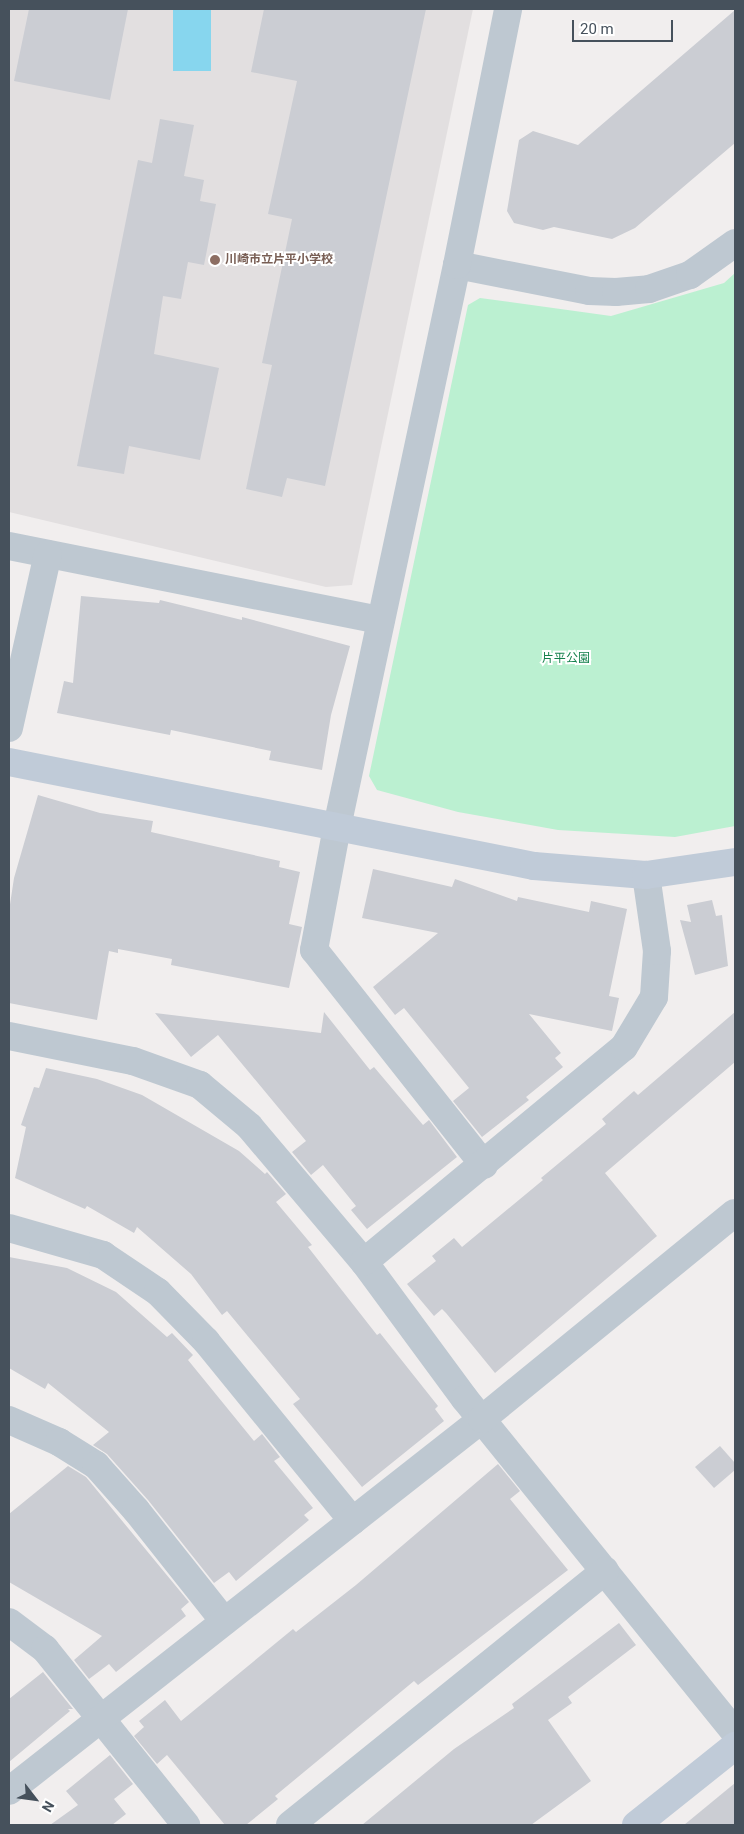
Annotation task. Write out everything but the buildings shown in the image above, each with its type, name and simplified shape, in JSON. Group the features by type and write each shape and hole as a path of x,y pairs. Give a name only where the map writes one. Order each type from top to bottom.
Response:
{"street":[{"path":"484,1164 314,950 337,827 457,265 508,9"},
{"path":"457,265 589,291 616,292 649,289 690,275 735,243"},
{"path":"9,546 381,620"},
{"path":"9,728 48,554"},
{"path":"9,762 534,866 646,875 735,862"},
{"path":"364,1262 624,1047 654,997 657,951 646,875"},
{"path":"9,1036 133,1061 200,1085 249,1126 364,1262 482,1419 735,1732"},
{"path":"9,1791 482,1419 735,1214"},
{"path":"9,1228 103,1255 158,1292 217,1355 353,1521"},
{"path":"9,1420 59,1442 96,1465 136,1510 224,1621"},
{"path":"290,1825 605,1571"},
{"path":"9,1622 45,1649 186,1825"},
{"path":"636,1825 735,1746"}],"shaded area":[{"name":"川崎市立片平小学校","path":"9,9 473,9 352,585 326,587 9,512"}],"green space":[{"name":"片平公園","path":"735,273 735,826 675,837 558,830 458,812 377,790 369,776 468,305 480,298 611,316 724,283"}],"water":[{"path":"173,9 211,9 211,71 173,71"}],"place":[{"name":"川崎市立片平小学校","path":"215,260"}]}
